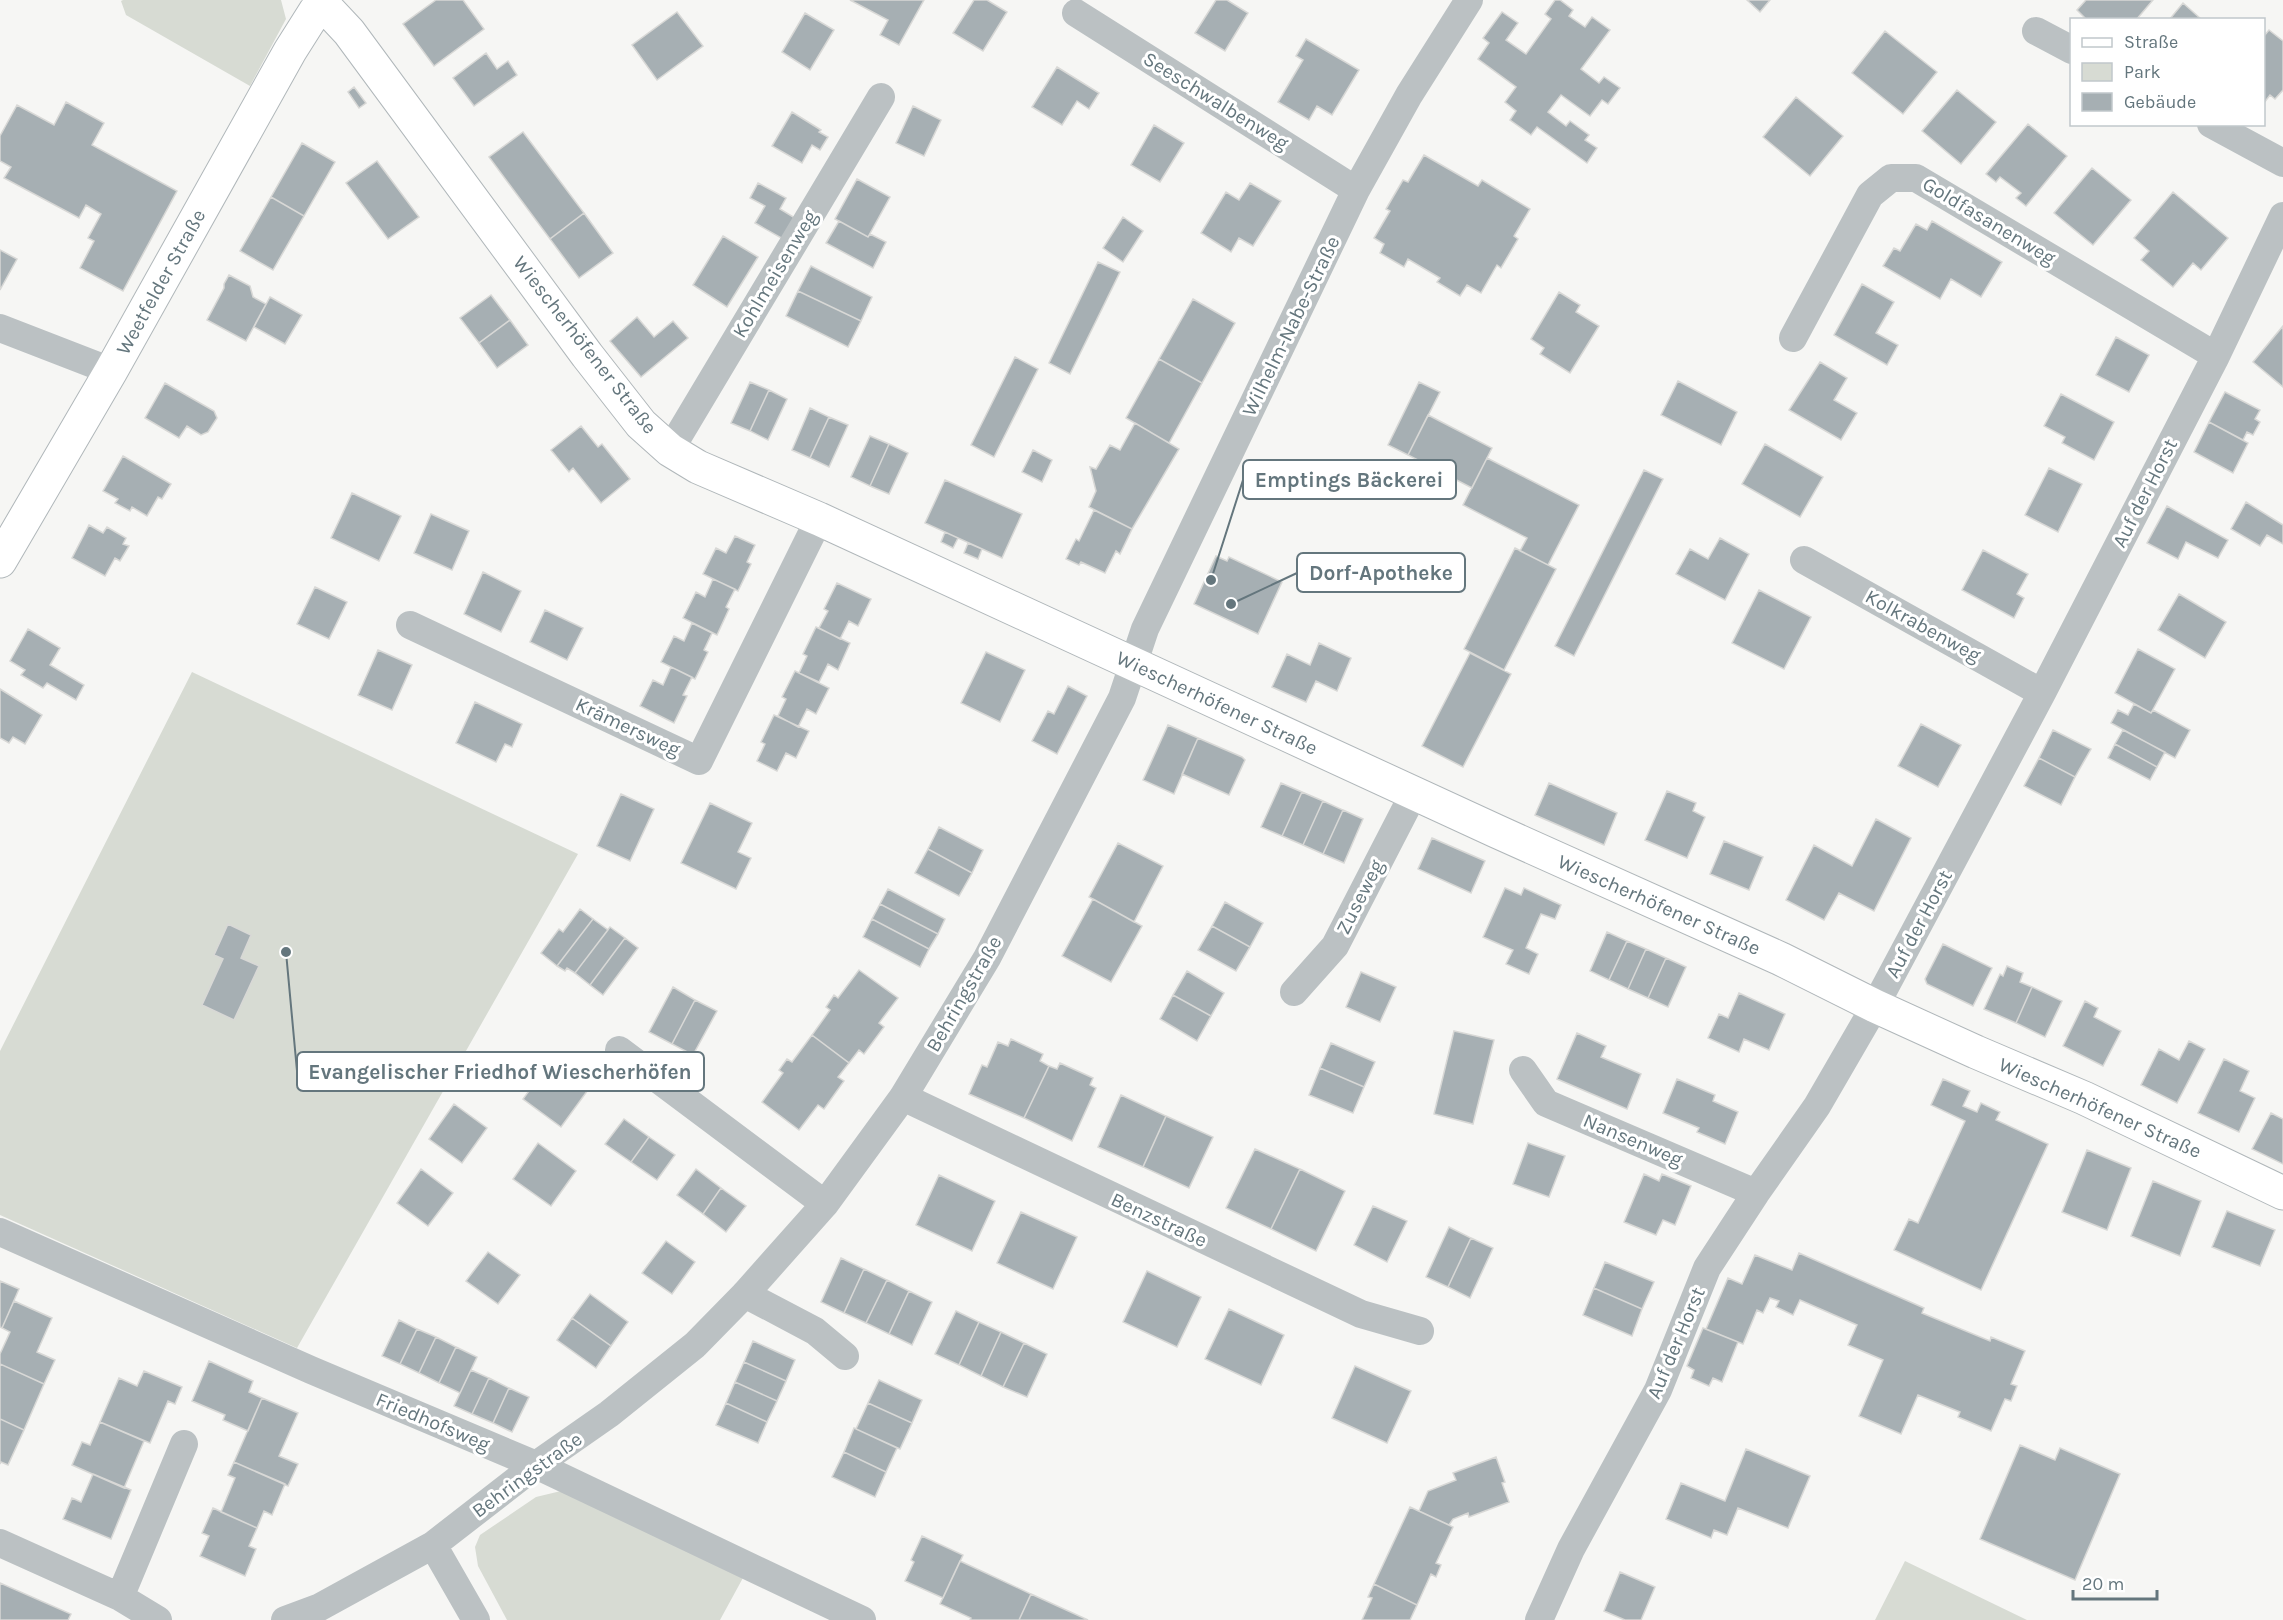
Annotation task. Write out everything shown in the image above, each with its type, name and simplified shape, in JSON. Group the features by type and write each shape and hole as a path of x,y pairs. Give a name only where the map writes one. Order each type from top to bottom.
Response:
{"street":[{"name":"Wilhelm-Nabe-Straße","path":"1133,664 1145,628 1356,190 1409,95 1469,0"},
{"name":"Weetfelder Straße","path":"0,561 111,371 320,1"},
{"name":"Wiescherhöfener Straße","path":"320,1 349,32 594,364 641,424 670,450 698,467 819,519 1781,959 1875,1006 1976,1053 2084,1098 2283,1193"},
{"name":"Seeschwalbenweg","path":"1076,13 1356,190"},
{"path":"2036,31 2070,49"},
{"name":"Kohlmeisenweg","path":"670,450 881,97"},
{"path":"2215,126 2283,163"},
{"name":"Goldfasanenweg","path":"1793,338 1870,195 1891,178 1916,178 2216,356"},
{"name":"Auf der Horst","path":"1539,1620 1575,1542 1658,1390 1707,1268 1756,1192 1817,1106 1875,1006 2042,693 2216,356 2283,216"},
{"path":"0,328 111,371"},
{"name":"Krämersweg","path":"410,625 699,761 819,519"},
{"name":"Kolkrabenweg","path":"1804,560 2042,693"},
{"name":"Behringstraße","path":"285,1620 321,1607 433,1545 536,1465 590,1429 695,1345 745,1294 825,1204 903,1097 987,958 1122,698 1133,664"},
{"name":"Zuseweg","path":"1294,992 1335,946 1414,793"},
{"path":"619,1050 825,1204"},
{"name":"Nansenweg","path":"1523,1070 1545,1102 1756,1192"},
{"name":"Benzstraße","path":"903,1097 1361,1314 1420,1331"},
{"name":"Friedhofsweg","path":"0,1232 311,1371 536,1465 862,1620"},
{"path":"745,1294 815,1331 845,1356"},
{"path":"120,1597 184,1444"},
{"path":"0,1543 120,1597 158,1620"},
{"path":"433,1545 476,1620"}],"green space":[{"path":"281,0 286,19 250,86 126,15 121,1"},
{"path":"192,672 578,854 297,1348 0,1215 0,1051"},
{"path":"561,1491 744,1576 720,1620 507,1620 478,1566 475,1547 480,1535 536,1497"},
{"path":"1905,1561 2027,1620 1875,1620"}],"building":[{"path":"436,0 463,0 484,29 434,66 403,24"},
{"path":"850,0 924,0 899,45 880,35 888,20"},
{"path":"974,0 987,0 1007,12 983,51 953,33"},
{"path":"1216,0 1227,0 1248,13 1225,51 1195,33"},
{"path":"1555,0 1560,0 1573,10 1569,16 1585,27 1592,17 1610,30 1581,69 1599,83 1604,77 1620,88 1608,104 1602,100 1590,116 1561,95 1548,112 1566,126 1570,121 1589,135 1585,140 1597,148 1587,163 1537,127 1531,135 1510,120 1516,111 1505,102 1516,87 1478,59 1489,43 1483,38 1502,12 1518,23 1506,40 1526,54 1551,19 1545,14"},
{"path":"1747,0 1770,0 1760,12"},
{"path":"2086,0 2153,0 2138,18 2085,18 2077,10"},
{"path":"2183,3 2200,18 2171,18"},
{"path":"677,12 703,46 657,80 632,45"},
{"path":"805,13 834,30 810,70 782,52"},
{"path":"2269,30 2283,41 2283,90 2275,99 2270,95 2265,102 2265,35"},
{"path":"1885,31 1937,72 1903,114 1852,73"},
{"path":"1306,39 1359,70 1332,115 1317,106 1309,120 1278,102 1303,60 1296,56"},
{"path":"486,53 497,69 508,61 517,75 474,106 453,78"},
{"path":"1057,67 1099,93 1089,109 1077,101 1062,125 1032,107"},
{"path":"354,87 366,103 359,108 348,92"},
{"path":"1957,90 1996,122 1961,164 1922,131"},
{"path":"1796,97 1843,136 1810,176 1763,137"},
{"path":"66,102 104,123 92,145 177,191 123,291 80,268 94,241 88,238 101,214 86,205 79,218 4,178 11,167 0,161 0,136 17,105 54,125"},
{"path":"913,106 941,120 924,156 896,143"},
{"path":"792,112 828,137 820,150 812,145 802,163 772,146"},
{"path":"2028,124 2067,156 2026,206 2016,198 2021,193 2000,177 1996,182 1986,174"},
{"path":"1154,125 1184,143 1160,182 1131,165"},
{"path":"523,132 584,213 550,239 489,157"},
{"path":"302,143 335,162 304,216 271,197"},
{"path":"1424,155 1478,186 1482,180 1530,209 1514,236 1518,239 1501,268 1497,265 1481,293 1467,285 1460,296 1437,282 1440,278 1408,259 1404,267 1380,253 1384,244 1374,238 1390,211 1386,209 1403,180 1408,182"},
{"path":"377,161 419,217 388,239 346,183"},
{"path":"2092,168 2131,200 2093,245 2054,213"},
{"path":"857,179 890,197 868,237 835,219"},
{"path":"758,183 786,198 780,209 795,218 783,239 755,223 765,206 750,198"},
{"path":"1250,183 1281,201 1253,246 1239,238 1231,252 1201,233 1226,192 1239,200"},
{"path":"2173,192 2228,238 2201,270 2193,263 2173,287 2141,260 2149,251 2134,238"},
{"path":"271,197 304,216 273,270 240,251"},
{"path":"584,213 613,253 579,278 550,239"},
{"path":"1123,217 1143,231 1123,262 1103,248"},
{"path":"839,221 868,237 870,234 886,242 873,268 826,243"},
{"path":"1932,221 2002,262 1981,297 1951,279 1940,299 1883,266 1894,248 1900,251 1916,224 1927,230"},
{"path":"723,236 758,257 727,307 693,285"},
{"path":"0,250 17,259 0,290"},
{"path":"1098,262 1120,272 1070,374 1049,363"},
{"path":"811,266 872,297 861,321 798,291"},
{"path":"229,275 250,286 253,297 266,304 246,341 207,320"},
{"path":"1862,284 1894,302 1876,333 1898,345 1887,365 1834,335"},
{"path":"798,291 861,321 848,347 786,316"},
{"path":"1559,292 1580,305 1576,312 1599,326 1570,373 1540,354 1544,348 1531,339"},
{"path":"491,295 510,320 479,343 460,318"},
{"path":"270,297 302,315 285,344 254,327"},
{"path":"1193,299 1235,323 1202,383 1159,359"},
{"path":"637,317 654,337 673,321 688,338 641,377 610,341"},
{"path":"510,320 528,345 497,368 479,343"},
{"path":"2283,326 2283,387 2253,362"},
{"path":"2116,337 2149,355 2129,392 2096,375"},
{"path":"1015,357 1038,369 994,457 971,445"},
{"path":"1159,359 1202,383 1169,443 1126,418"},
{"path":"1820,362 1847,378 1834,400 1857,413 1841,440 1789,410"},
{"path":"1678,381 1737,412 1721,445 1661,415"},
{"path":"750,382 769,390 750,431 731,423"},
{"path":"1419,382 1440,392 1408,455 1388,445"},
{"path":"165,383 214,411 217,418 208,432 201,435 187,426 179,438 145,418"},
{"path":"769,390 787,399 768,440 750,431"},
{"path":"2225,392 2260,410 2255,419 2260,422 2253,435 2247,432 2243,440 2209,422"},
{"path":"2061,394 2114,422 2094,460 2062,443 2065,437 2044,426"},
{"path":"810,408 829,417 810,458 792,450"},
{"path":"1428,415 1492,448 1472,488 1408,455"},
{"path":"829,417 848,425 829,467 810,458"},
{"path":"2209,422 2248,443 2233,473 2194,452"},
{"path":"1135,423 1179,449 1132,529 1089,507 1096,491 1090,467 1096,469 1110,445 1120,450"},
{"path":"581,426 598,447 602,444 630,479 601,503 573,468 569,472 551,450"},
{"path":"870,436 889,444 870,486 851,477"},
{"path":"889,444 908,453 889,494 870,486"},
{"path":"1765,444 1823,477 1800,517 1742,484"},
{"path":"1033,450 1052,460 1042,482 1022,472"},
{"path":"123,456 171,484 162,499 158,497 147,516 132,507 130,511 115,503 118,499 103,491"},
{"path":"1487,458 1579,505 1548,565 1520,551 1527,538 1463,505"},
{"path":"2049,468 2082,484 2058,532 2025,515"},
{"path":"1644,470 1663,479 1574,656 1555,646"},
{"path":"945,480 1022,514 1002,558 925,523"},
{"path":"352,493 401,516 379,561 331,538"},
{"path":"2246,502 2283,525 2283,544 2267,535 2260,546 2231,529"},
{"path":"2167,506 2228,540 2218,558 2186,542 2178,559 2147,543"},
{"path":"1094,510 1132,529 1120,554 1116,551 1105,573 1081,562 1079,565 1066,559 1076,539 1079,541"},
{"path":"431,514 469,531 452,570 414,553"},
{"path":"89,525 103,533 107,527 126,538 123,544 129,546 120,561 115,558 105,576 72,558"},
{"path":"945,532 958,538 953,548 941,542"},
{"path":"735,536 755,545 747,562 751,564 738,591 703,574 716,548 726,553"},
{"path":"1720,538 1749,554 1725,600 1676,574 1690,549 1708,559"},
{"path":"968,543 982,549 978,559 964,553"},
{"path":"1515,548 1556,569 1504,670 1464,649"},
{"path":"1983,550 2028,574 2017,594 2024,598 2014,618 1962,590"},
{"path":"1216,556 1227,561 1229,557 1282,582 1258,634 1194,604"},
{"path":"483,572 521,591 501,632 464,614"},
{"path":"713,579 735,589 726,607 729,609 717,635 683,618 696,592 705,597"},
{"path":"837,583 871,599 858,626 849,621 840,639 819,628 828,611 824,609"},
{"path":"315,587 347,602 329,639 297,624"},
{"path":"1759,590 1811,617 1784,669 1732,643"},
{"path":"2179,594 2226,622 2205,658 2158,630"},
{"path":"545,610 583,628 567,660 530,642"},
{"path":"692,623 712,633 704,650 708,652 695,679 661,662 674,636 684,641"},
{"path":"816,627 850,643 838,670 828,664 819,682 799,673 807,656 803,654"},
{"path":"28,629 60,648 50,665 84,685 76,700 47,683 43,688 21,675 25,670 10,661"},
{"path":"1319,643 1351,658 1337,691 1316,681 1306,702 1272,687 1287,654 1310,665"},
{"path":"2138,649 2175,669 2151,713 2115,693"},
{"path":"378,650 412,665 392,710 358,695"},
{"path":"986,652 1025,670 1000,722 961,703"},
{"path":"1470,653 1511,674 1463,767 1422,746"},
{"path":"671,667 692,677 683,695 687,696 674,723 640,706 653,680 663,685"},
{"path":"795,671 829,688 816,714 807,709 798,727 778,716 786,699 782,697"},
{"path":"1068,686 1087,696 1057,754 1032,741 1048,711 1054,714"},
{"path":"0,689 42,715 25,744 13,737 9,743 0,738"},
{"path":"475,702 522,724 512,747 505,744 496,762 456,743"},
{"path":"2134,704 2151,713 2153,710 2190,730 2175,758 2111,723 2118,710 2128,715"},
{"path":"774,715 809,731 796,758 786,753 777,771 757,761 765,744 761,742"},
{"path":"1921,724 1961,745 1938,787 1898,766"},
{"path":"1168,725 1198,738 1174,794 1143,780"},
{"path":"2053,730 2091,749 2075,777 2039,758"},
{"path":"2123,730 2165,752 2157,767 2115,744"},
{"path":"1198,738 1245,760 1229,795 1182,774"},
{"path":"2115,744 2157,767 2150,780 2108,758"},
{"path":"2039,758 2075,777 2061,805 2024,786"},
{"path":"1281,783 1302,792 1282,836 1261,827"},
{"path":"1549,783 1617,813 1604,845 1535,815"},
{"path":"1667,791 1696,803 1693,811 1705,817 1687,858 1645,840"},
{"path":"1302,792 1323,801 1303,845 1282,836"},
{"path":"621,794 654,809 630,861 597,846"},
{"path":"1323,801 1343,810 1323,854 1303,845"},
{"path":"710,803 752,823 738,852 751,858 736,889 681,863"},
{"path":"1343,810 1363,819 1344,863 1323,854"},
{"path":"1876,819 1911,838 1874,911 1839,893 1824,920 1786,900 1814,845 1852,866"},
{"path":"939,827 983,850 972,873 928,849"},
{"path":"1432,838 1485,861 1471,893 1418,869"},
{"path":"1724,841 1763,857 1749,890 1710,874"},
{"path":"1118,843 1163,866 1134,922 1089,897"},
{"path":"928,849 972,873 959,896 915,873"},
{"path":"1505,888 1521,895 1524,888 1561,905 1555,919 1541,914 1526,948 1538,954 1529,974 1506,964 1513,950 1483,937"},
{"path":"888,889 945,919 938,934 880,904"},
{"path":"1093,899 1142,926 1111,982 1062,956"},
{"path":"1225,902 1263,923 1250,947 1212,926"},
{"path":"880,904 938,934 929,949 872,919"},
{"path":"580,909 593,919 557,966 541,953 559,929 563,932"},
{"path":"593,919 608,930 575,973 557,966"},
{"path":"872,919 929,949 920,967 863,937"},
{"path":"228,924 251,935 241,958 259,966 234,1020 202,1005 223,959 214,955"},
{"path":"1212,926 1250,947 1236,971 1198,950"},
{"path":"610,927 625,938 590,985 575,973"},
{"path":"1607,932 1627,941 1609,980 1590,971"},
{"path":"625,938 638,948 603,995 590,985"},
{"path":"1627,941 1646,949 1628,989 1609,980"},
{"path":"1943,944 1992,968 1973,1006 1927,984 1925,979"},
{"path":"1646,949 1666,958 1648,998 1628,989"},
{"path":"1666,958 1686,967 1668,1007 1648,998"},
{"path":"2007,966 2023,973 2020,982 2032,987 2016,1023 1984,1009 2000,974 2003,976"},
{"path":"859,970 898,998 879,1023 884,1027 864,1054 859,1050 849,1063 812,1035 830,1010 826,1007 834,995 838,998"},
{"path":"1187,971 1224,993 1211,1016 1173,995"},
{"path":"1361,972 1396,987 1380,1022 1346,1007"},
{"path":"673,987 695,1000 672,1044 649,1032"},
{"path":"2032,987 2062,1001 2045,1037 2016,1023"},
{"path":"1739,993 1785,1014 1769,1050 1744,1039 1739,1052 1708,1038 1719,1014 1728,1018"},
{"path":"1173,995 1211,1016 1197,1041 1160,1019"},
{"path":"695,1000 717,1011 693,1055 672,1044"},
{"path":"2085,1001 2098,1008 2094,1017 2121,1031 2103,1066 2063,1046"},
{"path":"1454,1031 1494,1040 1473,1124 1434,1114"},
{"path":"1577,1033 1606,1046 1601,1057 1641,1074 1627,1109 1557,1079"},
{"path":"812,1035 849,1063 838,1077 844,1081 824,1109 818,1105 799,1130 762,1102 783,1073 779,1070 787,1059 792,1062"},
{"path":"1011,1039 1043,1054 1040,1061 1049,1066 1024,1118 969,1094 982,1065 987,1067 998,1042 1008,1046"},
{"path":"2189,1041 2205,1049 2177,1103 2141,1085 2159,1049 2179,1060"},
{"path":"1331,1043 1375,1062 1364,1087 1320,1068"},
{"path":"2224,1059 2249,1071 2240,1091 2255,1098 2239,1132 2198,1113"},
{"path":"550,1062 588,1090 561,1127 523,1099"},
{"path":"1060,1063 1093,1078 1090,1085 1096,1088 1072,1141 1024,1118 1049,1066 1057,1069"},
{"path":"1320,1068 1364,1087 1353,1113 1309,1095"},
{"path":"1677,1079 1715,1095 1713,1101 1738,1112 1725,1144 1697,1132 1699,1128 1663,1113"},
{"path":"1943,1079 1970,1091 1963,1106 1977,1112 1981,1103 2000,1112 1996,1120 2048,1144 1981,1290 1894,1250 1909,1219 1918,1223 1965,1121 1931,1105"},
{"path":"1121,1095 1166,1116 1143,1167 1098,1147"},
{"path":"454,1104 487,1128 462,1163 429,1139"},
{"path":"2271,1113 2283,1119 2283,1164 2252,1149"},
{"path":"1166,1116 1213,1137 1189,1188 1143,1167"},
{"path":"624,1119 649,1137 631,1162 605,1144"},
{"path":"649,1137 675,1155 657,1180 631,1162"},
{"path":"538,1143 576,1171 551,1206 513,1179"},
{"path":"1528,1143 1565,1156 1549,1197 1513,1184"},
{"path":"1255,1149 1300,1169 1271,1229 1226,1208"},
{"path":"2087,1150 2131,1168 2107,1230 2062,1212"},
{"path":"421,1169 453,1193 428,1226 397,1203"},
{"path":"696,1169 721,1188 703,1214 677,1195"},
{"path":"1300,1169 1345,1191 1316,1251 1271,1229"},
{"path":"1644,1174 1659,1181 1662,1174 1691,1186 1675,1225 1663,1220 1656,1235 1624,1222"},
{"path":"939,1175 995,1201 972,1251 916,1225"},
{"path":"2153,1181 2201,1201 2180,1256 2131,1236"},
{"path":"721,1188 746,1206 726,1232 703,1214"},
{"path":"1373,1206 1407,1221 1387,1262 1354,1245"},
{"path":"2227,1211 2275,1230 2260,1266 2212,1247"},
{"path":"1021,1212 1077,1237 1053,1289 997,1263"},
{"path":"1449,1227 1471,1238 1448,1287 1426,1277"},
{"path":"1471,1238 1493,1248 1470,1298 1448,1287"},
{"path":"666,1241 695,1262 672,1294 642,1273"},
{"path":"488,1252 520,1275 498,1304 466,1281"},
{"path":"1799,1253 1924,1308 1922,1313 1990,1341 1991,1337 2025,1351 2011,1384 2017,1386 2011,1401 2005,1399 1991,1431 1958,1417 1960,1412 1918,1395 1901,1434 1859,1416 1883,1360 1848,1345 1857,1325 1800,1300 1793,1315 1776,1307 1779,1301 1770,1298 1763,1313 1757,1310 1743,1344 1706,1329 1728,1278 1742,1284 1755,1255 1792,1270"},
{"path":"841,1258 864,1269 844,1313 821,1302"},
{"path":"1605,1262 1654,1282 1642,1309 1594,1288"},
{"path":"864,1269 887,1280 866,1323 844,1313"},
{"path":"1147,1271 1201,1297 1177,1347 1123,1322"},
{"path":"887,1280 909,1291 889,1334 866,1323"},
{"path":"0,1281 19,1289 2,1328 0,1327"},
{"path":"1594,1288 1642,1309 1632,1336 1583,1315"},
{"path":"909,1291 932,1302 912,1345 889,1334"},
{"path":"590,1294 628,1322 611,1346 572,1318"},
{"path":"14,1301 52,1318 37,1352 55,1360 44,1384 0,1364 0,1354 10,1332 2,1328"},
{"path":"1229,1309 1284,1335 1261,1385 1205,1359"},
{"path":"956,1311 979,1322 959,1365 935,1354"},
{"path":"572,1318 611,1346 596,1368 557,1340"},
{"path":"399,1320 417,1329 400,1364 382,1356"},
{"path":"979,1322 1001,1332 981,1376 959,1365"},
{"path":"1703,1328 1738,1342 1722,1382 1713,1378 1709,1386 1691,1378 1694,1370 1687,1366"},
{"path":"417,1329 436,1337 419,1373 400,1364"},
{"path":"1001,1332 1024,1343 1003,1387 981,1376"},
{"path":"436,1337 456,1347 439,1383 419,1373"},
{"path":"753,1341 795,1360 786,1381 744,1362"},
{"path":"1024,1343 1047,1354 1027,1397 1003,1387"},
{"path":"456,1347 477,1357 460,1393 439,1383"},
{"path":"209,1361 253,1381 249,1392 262,1398 248,1431 223,1420 225,1415 192,1401"},
{"path":"744,1362 786,1381 777,1401 735,1382"},
{"path":"0,1364 44,1384 24,1430 0,1419"},
{"path":"1355,1366 1411,1391 1387,1443 1332,1418"},
{"path":"471,1370 489,1378 472,1414 454,1406"},
{"path":"144,1371 182,1387 175,1404 168,1401 150,1443 100,1422 119,1378 137,1386"},
{"path":"489,1378 509,1388 493,1423 472,1414"},
{"path":"879,1380 922,1400 912,1423 868,1403"},
{"path":"735,1382 777,1401 767,1422 726,1403"},
{"path":"509,1388 529,1397 512,1432 493,1423"},
{"path":"262,1398 298,1413 279,1456 298,1464 288,1486 234,1462"},
{"path":"726,1403 767,1422 758,1443 716,1425"},
{"path":"868,1403 912,1423 900,1449 856,1429"},
{"path":"0,1419 24,1430 8,1465 1,1462 0,1464"},
{"path":"100,1422 144,1441 124,1488 72,1465 82,1442 90,1445"},
{"path":"854,1428 897,1448 886,1472 844,1452"},
{"path":"2020,1445 2055,1460 2060,1448 2120,1474 2075,1580 1980,1539"},
{"path":"1746,1449 1810,1476 1788,1528 1738,1508 1727,1535 1714,1530 1711,1538 1666,1519 1681,1483 1725,1501"},
{"path":"844,1452 886,1472 875,1497 832,1477"},
{"path":"1496,1457 1509,1502 1469,1517 1468,1513 1453,1519 1449,1525 1419,1511 1428,1491 1456,1480 1453,1473"},
{"path":"234,1462 285,1484 272,1515 264,1511 257,1528 221,1512 235,1478 228,1475"},
{"path":"93,1474 131,1490 111,1539 63,1519 72,1498 81,1502"},
{"path":"1410,1507 1453,1527 1436,1563 1441,1565 1436,1577 1431,1574 1417,1605 1374,1584"},
{"path":"213,1508 257,1528 249,1546 256,1549 245,1576 200,1556 209,1536 202,1533"},
{"path":"922,1536 963,1555 943,1598 905,1581 914,1562 911,1560"},
{"path":"960,1561 1031,1594 1019,1620 970,1620 971,1618 940,1604"},
{"path":"1620,1572 1655,1587 1641,1620 1625,1620 1604,1611"},
{"path":"0,1583 71,1614 68,1620 0,1620"},
{"path":"1374,1584 1417,1605 1410,1620 1362,1620 1372,1598 1368,1597"},
{"path":"1031,1594 1088,1620 1019,1620"}],"place":[{"name":"Emptings Bäckerei","path":"1211,580"},
{"name":"Dorf-Apotheke","path":"1231,604"},
{"name":"Evangelischer Friedhof Wiescherhöfen","path":"286,952"}]}
